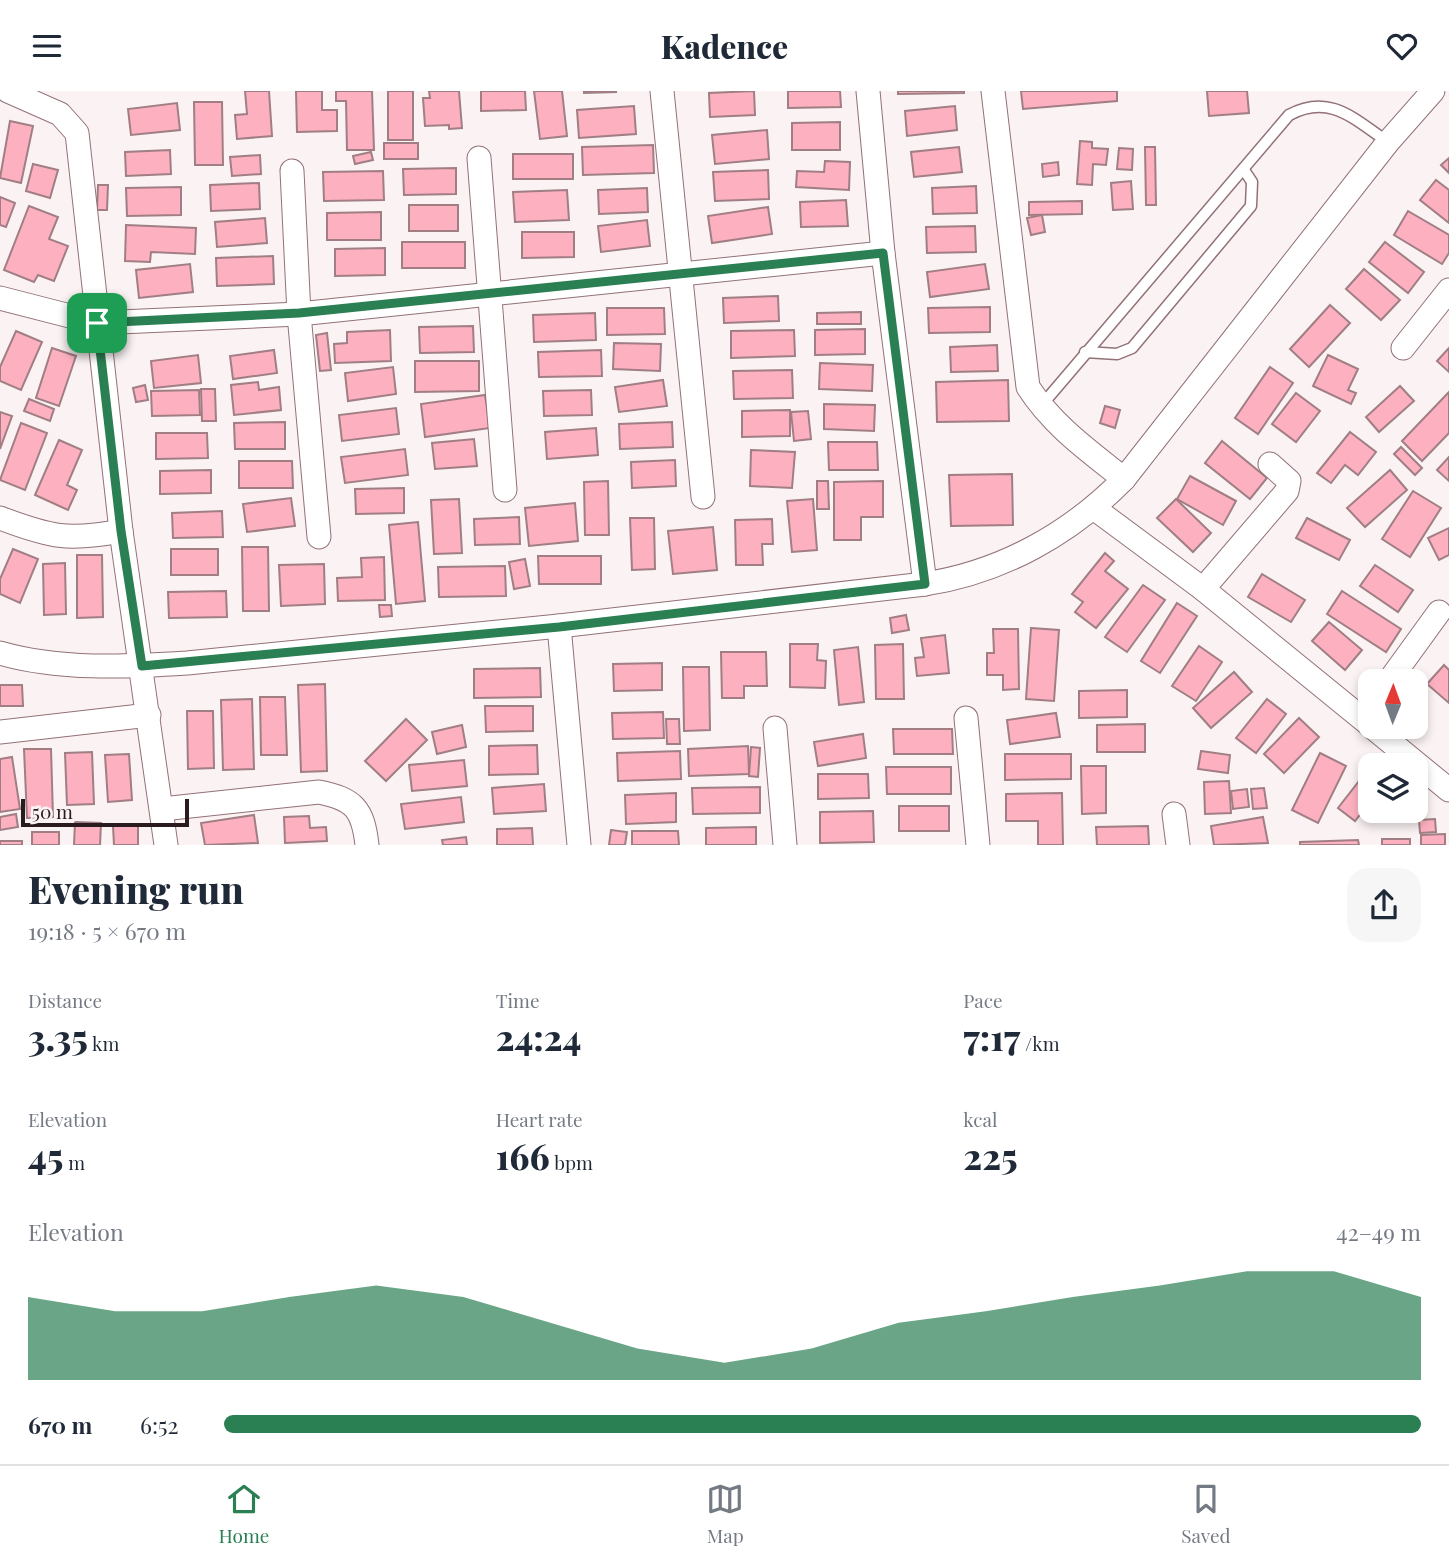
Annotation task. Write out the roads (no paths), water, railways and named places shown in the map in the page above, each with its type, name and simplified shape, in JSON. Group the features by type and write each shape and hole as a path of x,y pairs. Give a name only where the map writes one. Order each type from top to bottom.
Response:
{"street":[{"path":"8,91 60,114 77,133 121,531 166,845"},
{"path":"662,91 703,497"},
{"path":"868,91 883,253 925,584"},
{"path":"993,91 1028,387 1041,407 1065,433 1124,479"},
{"path":"0,653 55,664 142,666 559,627 925,584 960,578 992,566 1040,545 1095,509 1124,479 1388,142 1433,91"},
{"path":"479,157 505,490"},
{"path":"292,171 299,313 319,537"},
{"path":"0,298 97,323 299,313 490,296 680,273 883,253"},
{"path":"1403,348 1449,290"},
{"path":"1203,589 1287,491 1289,481 1270,464"},
{"path":"1095,509 1203,589 1358,711"},
{"path":"0,518 45,536 75,538 121,531"},
{"path":"1398,669 1439,612"},
{"path":"559,627 579,845"},
{"path":"0,732 149,715"},
{"path":"966,718 978,845"},
{"path":"775,729 785,845"},
{"path":"1391,739 1449,790"},
{"path":"162,809 319,792 338,796 353,804 364,819 367,845"},
{"path":"1174,814 1178,845"}],"lane":[{"path":"1041,407 1085,352 1244,170 1275,128 1306,106 1328,106 1345,113 1388,142"},
{"path":"1085,352 1117,354 1132,348 1251,206 1252,182 1244,170"}]}
